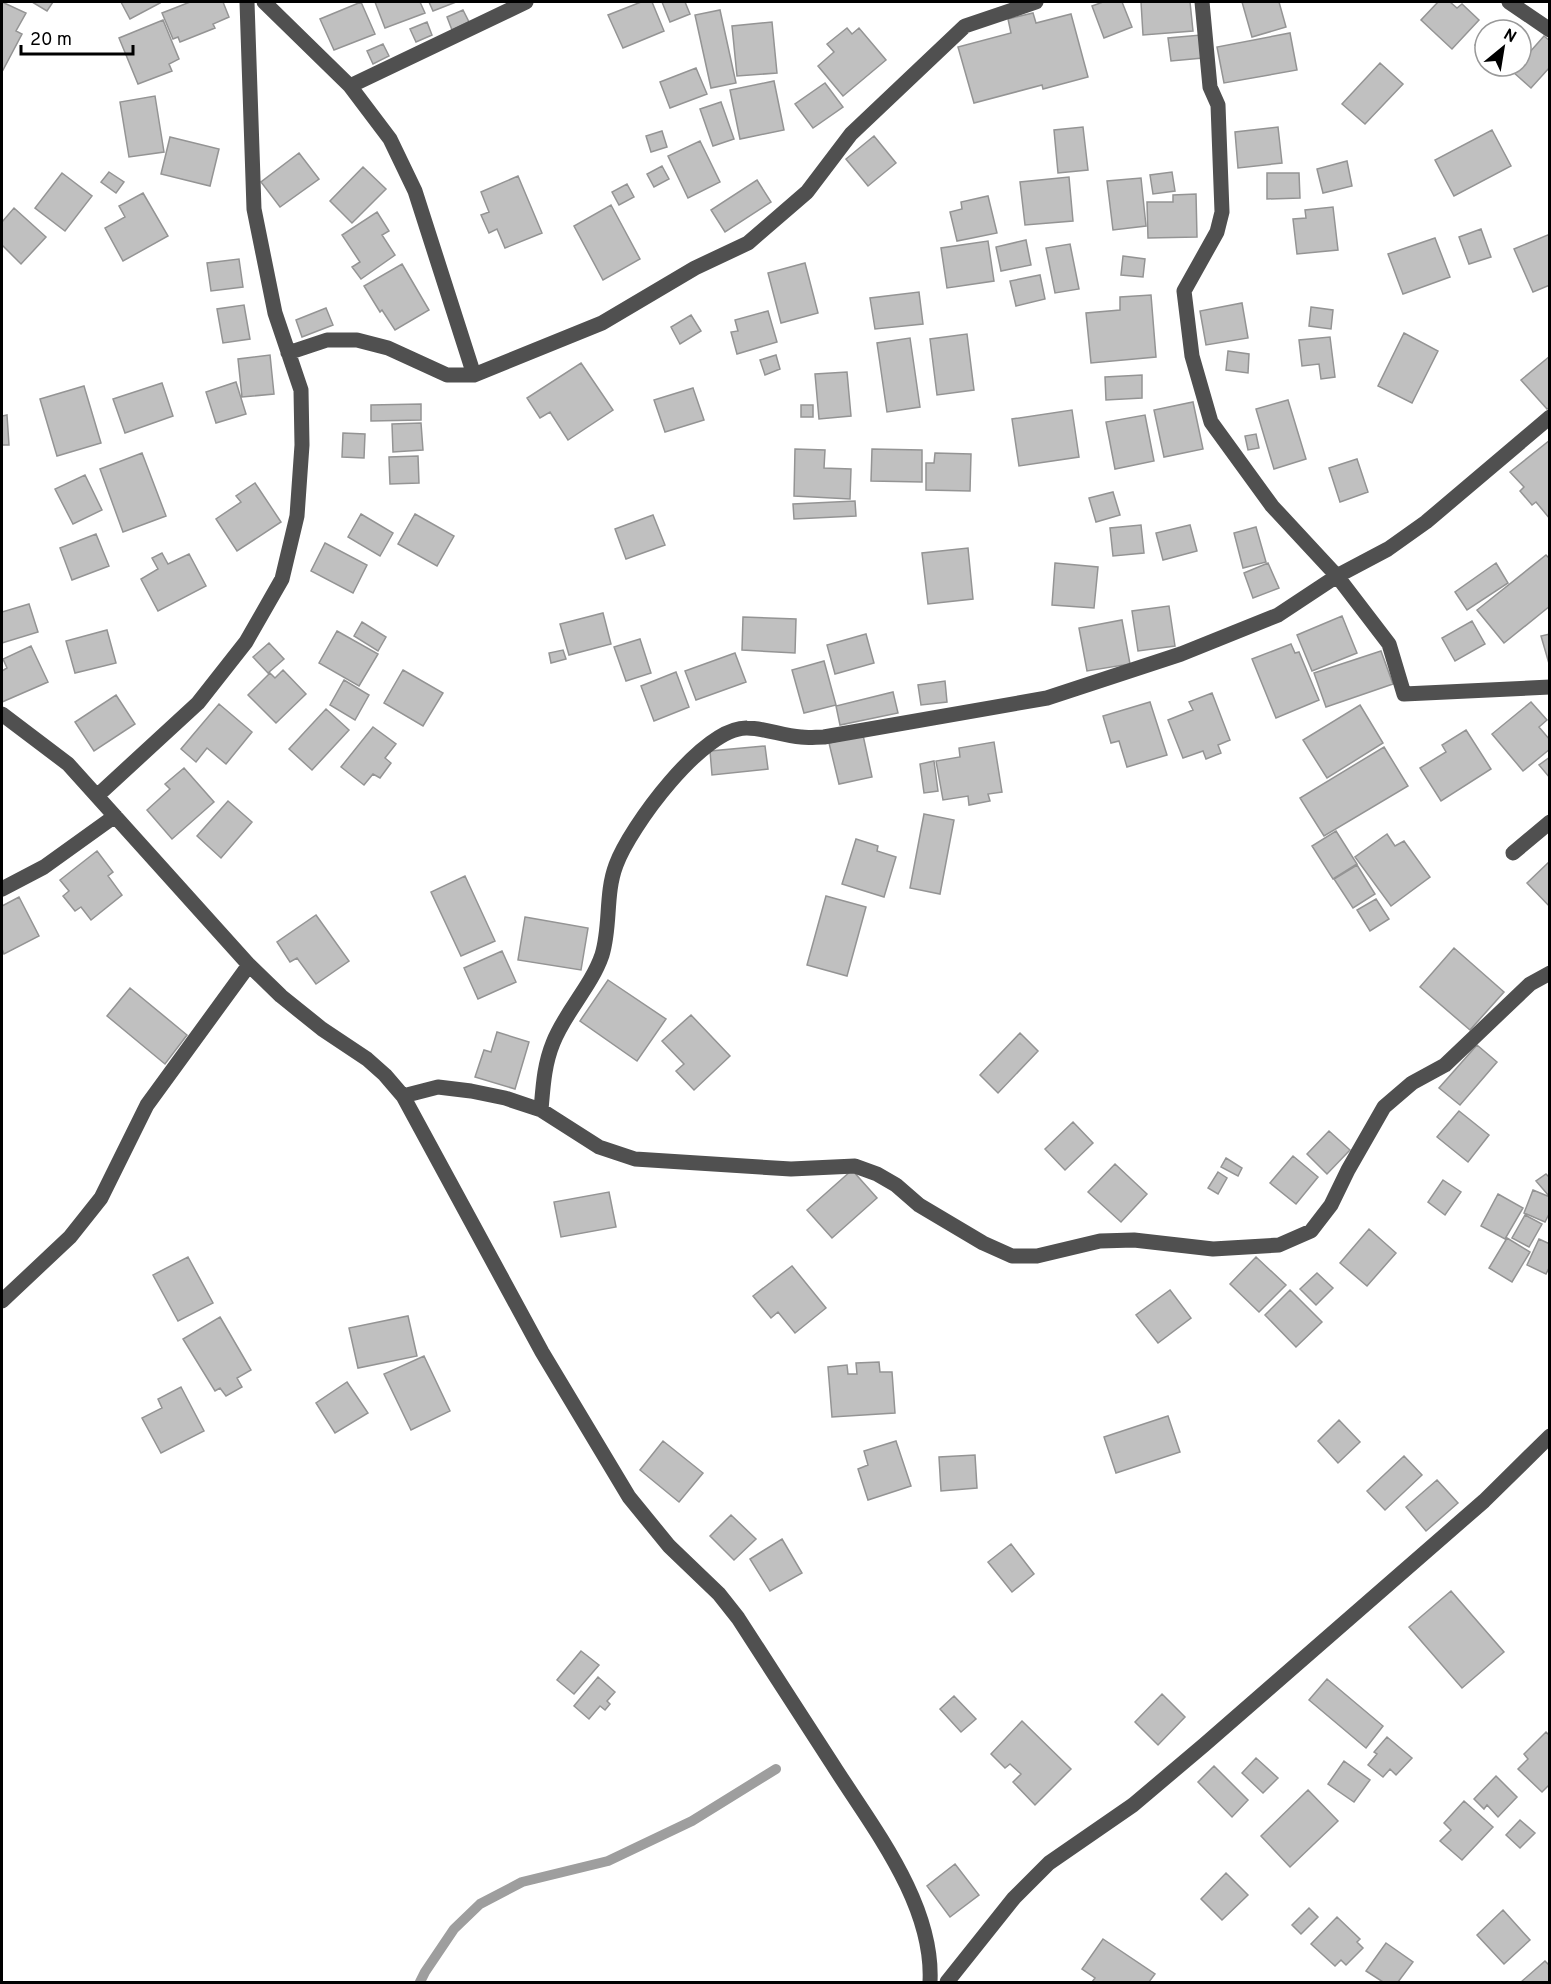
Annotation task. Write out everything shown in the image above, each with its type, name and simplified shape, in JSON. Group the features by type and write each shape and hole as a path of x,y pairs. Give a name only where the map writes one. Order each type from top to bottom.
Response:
{"street":[{"path":"97,796 198,703 246,642 282,579 297,516 302,445 301,390 275,313 254,209 247,2"},
{"path":"264,2 350,86 390,139 415,191 474,375"},
{"path":"350,86 526,2"},
{"path":"288,353 327,340 357,340 388,348 447,375 474,375 602,323 695,268 748,243 807,192 851,134 965,26 1036,2"},
{"path":"1202,2 1210,87 1218,105 1222,212 1217,232 1184,291 1192,356 1211,422 1272,506 1336,576 1389,644 1404,694 1550,687"},
{"path":"1509,2 1550,30"},
{"path":"542,1110 544,1073 553,1042 602,956 615,867 627,839 668,784 706,745 728,732 747,728 801,737 824,737 1047,698 1181,654 1278,615 1336,576 1388,549 1426,522 1550,417"},
{"path":"2,714 68,764 249,965 281,996 322,1029 368,1059 403,1096 542,1352 629,1497 669,1546 719,1594 738,1618 885,1846 920,1914 929,1949 930,1983"},
{"path":"2,889 44,867 116,816"},
{"path":"1513,853 1550,822"},
{"path":"2,1301 70,1237 101,1198 147,1105 249,965"},
{"path":"403,1096 438,1087 504,1098 542,1110 599,1147 635,1160 791,1169 855,1166 877,1174 896,1185 919,1205 983,1243 1012,1256 1037,1256 1100,1241 1134,1240 1212,1249 1279,1245 1311,1231 1331,1205 1384,1107 1412,1083 1445,1065 1530,984 1550,973"},
{"path":"947,1983 1014,1898 1049,1863 1133,1805 1204,1745 1484,1501 1550,1436"}],"building":[{"path":"2,2 26,13 16,31 22,34 3,70 2,69"},
{"path":"32,2 53,2 47,11"},
{"path":"121,2 159,2 160,3 130,19"},
{"path":"190,2 223,2 229,17 213,24 215,28 180,42 178,37 173,39 162,13"},
{"path":"361,2 375,34 334,50 320,19"},
{"path":"375,2 420,2 425,13 385,28"},
{"path":"429,2 456,2 433,11"},
{"path":"641,2 652,2 664,31 623,48 608,15"},
{"path":"662,2 685,2 690,14 670,22"},
{"path":"1103,2 1122,2 1132,27 1104,38 1092,6"},
{"path":"1141,2 1190,2 1193,31 1143,35"},
{"path":"1242,2 1279,2 1286,27 1252,37"},
{"path":"1438,2 1450,2 1457,8 1462,4 1477,18 1473,18 1473,26 1452,49 1421,20"},
{"path":"463,10 469,22 452,30 447,17"},
{"path":"720,10 736,83 711,88 695,15"},
{"path":"1033,13 1036,23 1071,14 1088,77 1043,89 1042,85 974,103 958,47 1011,33 1008,19"},
{"path":"163,20 179,59 169,64 172,71 138,84 119,38"},
{"path":"427,22 432,35 416,42 410,29"},
{"path":"772,22 777,73 737,76 732,26"},
{"path":"847,28 852,34 859,28 886,60 843,96 818,66 834,52 827,44"},
{"path":"1290,33 1297,70 1224,83 1217,47"},
{"path":"1201,35 1203,58 1171,61 1168,38"},
{"path":"1544,36 1550,41 1550,67 1531,88 1520,78 1533,78 1533,48"},
{"path":"383,44 389,56 373,64 367,51"},
{"path":"1380,63 1403,84 1365,124 1342,104"},
{"path":"696,68 707,94 670,108 660,82"},
{"path":"774,81 784,130 740,139 730,90"},
{"path":"825,83 843,107 813,128 795,104"},
{"path":"155,96 164,152 129,157 120,102"},
{"path":"721,102 734,139 713,146 700,109"},
{"path":"1083,127 1088,170 1058,173 1054,130"},
{"path":"1278,127 1282,163 1238,168 1235,132"},
{"path":"1492,130 1511,166 1454,196 1435,160"},
{"path":"662,131 667,147 651,152 646,136"},
{"path":"874,136 896,163 868,186 846,159"},
{"path":"170,137 219,149 210,186 161,174"},
{"path":"700,141 720,182 688,198 668,156"},
{"path":"299,153 319,179 280,207 261,182"},
{"path":"1347,161 1352,186 1323,193 1317,169"},
{"path":"662,166 669,179 654,187 647,174"},
{"path":"363,167 386,189 352,223 330,201"},
{"path":"109,172 124,182 116,193 101,182"},
{"path":"1172,172 1175,191 1153,194 1150,175"},
{"path":"62,173 92,196 65,231 35,208"},
{"path":"1267,173 1299,173 1300,198 1267,199"},
{"path":"518,176 542,233 505,248 497,229 489,233 481,215 489,212 481,192"},
{"path":"1069,177 1073,221 1025,225 1020,182"},
{"path":"1141,178 1146,226 1113,230 1107,181"},
{"path":"757,180 771,202 725,232 711,210"},
{"path":"627,184 634,197 619,205 612,192"},
{"path":"143,193 168,236 123,261 105,228 125,217 119,206"},
{"path":"1196,194 1197,237 1148,238 1147,202 1173,202 1173,195"},
{"path":"988,196 997,233 957,241 950,212 962,209 961,202"},
{"path":"611,205 640,259 603,280 574,226"},
{"path":"1333,207 1338,250 1297,254 1293,219 1306,218 1305,210"},
{"path":"14,208 46,237 21,264 2,245 2,222"},
{"path":"377,212 389,231 382,235 395,255 361,279 352,267 360,262 342,235"},
{"path":"1481,229 1491,257 1469,264 1459,237"},
{"path":"1550,234 1550,285 1533,292 1514,249"},
{"path":"1435,238 1450,277 1403,294 1388,254"},
{"path":"1026,240 1031,265 1001,271 996,247"},
{"path":"988,241 994,281 947,288 941,248"},
{"path":"1070,244 1079,289 1055,293 1046,248"},
{"path":"1123,256 1145,259 1143,277 1121,275"},
{"path":"239,259 243,287 211,291 207,263"},
{"path":"805,263 818,313 781,323 768,273"},
{"path":"402,264 429,310 395,330 382,310 380,312 364,286"},
{"path":"1040,275 1045,299 1016,306 1010,281"},
{"path":"919,292 923,324 875,329 870,298"},
{"path":"1151,295 1156,357 1091,363 1086,313 1120,310 1120,297"},
{"path":"1242,303 1248,338 1206,345 1200,311"},
{"path":"244,305 250,339 223,343 217,309"},
{"path":"1311,307 1333,310 1331,329 1309,326"},
{"path":"326,308 333,325 302,337 296,320"},
{"path":"768,311 777,342 737,354 731,332 738,331 735,320"},
{"path":"691,315 701,331 680,344 671,327"},
{"path":"1404,333 1438,351 1412,403 1378,386"},
{"path":"967,334 974,390 937,395 930,339"},
{"path":"1330,337 1335,377 1321,379 1319,364 1302,366 1299,340"},
{"path":"910,338 920,407 887,412 877,343"},
{"path":"1228,351 1249,354 1248,373 1226,370"},
{"path":"270,355 274,394 242,397 238,359"},
{"path":"776,355 780,369 765,375 760,360"},
{"path":"1550,356 1550,407 1547,409 1521,380"},
{"path":"581,363 613,410 568,440 550,412 540,418 527,398"},
{"path":"847,372 851,416 819,419 815,374"},
{"path":"1142,375 1142,398 1106,400 1105,377"},
{"path":"236,382 246,414 216,423 206,392"},
{"path":"162,383 173,416 125,433 113,399"},
{"path":"84,386 101,443 57,456 40,399"},
{"path":"693,388 704,420 665,432 654,400"},
{"path":"1288,400 1306,459 1274,469 1256,409"},
{"path":"1193,402 1203,449 1164,457 1154,410"},
{"path":"421,404 421,420 371,421 371,405"},
{"path":"801,405 813,405 813,417 801,417"},
{"path":"1072,410 1079,457 1019,466 1012,419"},
{"path":"7,415 9,445 2,445 2,416"},
{"path":"1145,415 1154,461 1115,469 1106,422"},
{"path":"421,423 423,450 393,452 392,424"},
{"path":"343,433 365,434 364,458 342,457"},
{"path":"1256,434 1259,448 1248,450 1245,436"},
{"path":"1550,440 1550,519 1536,502 1532,505 1520,491 1524,487 1510,472"},
{"path":"795,449 825,450 824,468 851,469 850,499 794,496"},
{"path":"872,449 922,450 922,482 871,481"},
{"path":"142,453 166,516 123,532 100,469"},
{"path":"935,453 971,454 970,491 926,490 926,463 934,463"},
{"path":"418,456 419,483 390,484 389,457"},
{"path":"1357,459 1368,492 1340,502 1329,468"},
{"path":"85,475 102,510 73,524 55,489"},
{"path":"255,483 281,522 237,551 216,519 241,502 236,496"},
{"path":"1113,492 1120,515 1096,522 1089,498"},
{"path":"855,501 856,516 794,519 793,504"},
{"path":"361,514 393,533 380,556 348,537"},
{"path":"415,514 454,536 437,566 398,544"},
{"path":"653,515 665,545 626,559 615,529"},
{"path":"1141,525 1144,553 1113,556 1110,528"},
{"path":"1190,525 1197,551 1163,560 1156,533"},
{"path":"1256,527 1266,562 1243,568 1234,533"},
{"path":"96,534 109,566 72,580 60,548"},
{"path":"325,543 367,565 353,593 311,571"},
{"path":"968,548 973,599 928,604 922,553"},
{"path":"162,553 168,564 189,554 206,586 158,611 141,579 158,569 152,558"},
{"path":"1546,555 1550,559 1550,606 1504,643 1477,610"},
{"path":"1055,563 1098,567 1094,608 1052,605"},
{"path":"1268,563 1279,588 1253,598 1244,573"},
{"path":"1496,563 1508,583 1467,610 1455,592"},
{"path":"29,604 38,632 2,643 2,612"},
{"path":"1169,606 1175,646 1138,651 1132,611"},
{"path":"603,613 611,644 569,655 560,624"},
{"path":"1342,616 1357,653 1312,671 1297,635"},
{"path":"743,617 796,619 795,653 742,650"},
{"path":"1122,620 1130,664 1087,671 1079,628"},
{"path":"1472,621 1485,644 1455,661 1442,638"},
{"path":"362,622 386,637 378,651 354,636"},
{"path":"107,630 116,663 75,673 66,641"},
{"path":"337,631 378,654 359,686 319,663"},
{"path":"866,634 874,663 835,674 827,645"},
{"path":"1550,634 1550,667 1541,636"},
{"path":"640,639 651,673 626,681 614,647"},
{"path":"269,643 284,659 268,673 253,657"},
{"path":"1291,644 1295,653 1299,652 1319,700 1276,718 1252,659"},
{"path":"31,646 48,682 2,702 2,671 7,668 3,659"},
{"path":"563,650 566,659 551,663 549,653"},
{"path":"1381,651 1393,684 1326,707 1314,673"},
{"path":"735,653 746,682 696,700 685,671"},
{"path":"824,661 836,705 804,713 792,670"},
{"path":"283,670 306,694 276,723 248,695 270,673 275,678"},
{"path":"403,670 443,693 423,726 384,703"},
{"path":"676,672 689,707 654,721 641,686"},
{"path":"344,680 369,695 355,720 330,705"},
{"path":"945,681 947,702 921,705 918,685"},
{"path":"893,692 898,713 840,725 836,706"},
{"path":"1212,693 1230,740 1218,745 1221,753 1206,759 1203,751 1183,758 1168,720 1193,710 1189,702"},
{"path":"116,695 135,724 94,751 75,722"},
{"path":"1150,702 1167,755 1127,767 1119,741 1111,743 1103,716"},
{"path":"1531,702 1547,720 1539,727 1550,740 1550,749 1523,771 1492,734"},
{"path":"219,704 252,732 226,764 207,748 196,762 181,749"},
{"path":"1360,705 1383,743 1327,778 1303,740"},
{"path":"326,709 349,730 312,770 289,749"},
{"path":"373,727 396,744 385,758 391,763 380,778 373,774 364,785 341,767"},
{"path":"1466,730 1491,769 1441,801 1420,768 1446,752 1442,745"},
{"path":"863,735 872,777 839,784 829,743"},
{"path":"994,742 1002,792 988,794 990,801 969,805 968,796 943,800 936,761 960,757 959,748"},
{"path":"765,746 768,769 712,775 710,751"},
{"path":"1384,747 1408,786 1324,836 1300,798"},
{"path":"1550,757 1550,778 1539,765"},
{"path":"934,761 938,791 924,793 920,764"},
{"path":"184,768 214,802 172,839 147,810 170,789 165,784"},
{"path":"228,801 252,822 221,858 197,836"},
{"path":"924,814 954,820 940,894 910,888"},
{"path":"1336,831 1357,864 1333,879 1312,846"},
{"path":"1387,834 1395,846 1404,841 1430,877 1391,906 1355,857"},
{"path":"856,839 878,846 877,851 896,857 884,897 842,884"},
{"path":"97,851 113,872 108,876 122,895 91,920 81,907 75,911 63,896 69,891 60,880"},
{"path":"1550,861 1550,907 1527,883"},
{"path":"1357,865 1375,894 1353,908 1334,879"},
{"path":"465,876 495,941 461,956 431,892"},
{"path":"826,896 866,907 847,976 807,965"},
{"path":"19,897 39,936 4,954 2,906"},
{"path":"1376,899 1389,919 1370,931 1357,910"},
{"path":"316,915 349,961 316,984 297,958 290,962 277,942"},
{"path":"525,917 588,928 581,970 518,960"},
{"path":"1454,948 1504,992 1470,1030 1420,987"},
{"path":"502,951 516,982 478,999 464,968"},
{"path":"608,980 666,1019 637,1061 580,1021"},
{"path":"130,988 187,1035 165,1064 107,1016"},
{"path":"691,1015 730,1056 694,1090 676,1071 684,1064 662,1041"},
{"path":"497,1032 529,1042 515,1089 475,1077 484,1050 491,1052"},
{"path":"1020,1033 1038,1051 998,1093 980,1075"},
{"path":"1477,1045 1497,1062 1460,1105 1439,1088"},
{"path":"1459,1111 1489,1135 1468,1162 1437,1137"},
{"path":"1073,1122 1093,1143 1065,1170 1045,1149"},
{"path":"1329,1131 1350,1150 1327,1174 1307,1154"},
{"path":"1293,1156 1318,1177 1296,1204 1270,1183"},
{"path":"1226,1158 1242,1168 1238,1176 1221,1167"},
{"path":"1115,1164 1147,1194 1121,1222 1088,1192"},
{"path":"852,1170 877,1198 832,1238 807,1210"},
{"path":"1218,1172 1227,1178 1218,1194 1208,1188"},
{"path":"1546,1174 1550,1178 1549,1196 1536,1181"},
{"path":"1443,1180 1461,1192 1445,1215 1428,1202"},
{"path":"1533,1190 1550,1197 1550,1212 1545,1222 1524,1213"},
{"path":"609,1192 616,1227 561,1237 554,1202"},
{"path":"1498,1194 1523,1208 1505,1239 1481,1226"},
{"path":"1525,1215 1542,1224 1529,1247 1512,1238"},
{"path":"1369,1229 1396,1253 1367,1286 1340,1263"},
{"path":"1507,1238 1530,1252 1512,1282 1489,1268"},
{"path":"1539,1239 1550,1244 1550,1266 1546,1274 1527,1265"},
{"path":"188,1257 213,1303 178,1321 153,1275"},
{"path":"1256,1257 1286,1285 1259,1312 1230,1284"},
{"path":"792,1266 826,1308 795,1333 778,1312 771,1318 753,1296"},
{"path":"1317,1273 1333,1288 1316,1305 1300,1289"},
{"path":"1170,1290 1191,1318 1158,1343 1136,1315"},
{"path":"1290,1290 1322,1322 1296,1347 1265,1315"},
{"path":"408,1316 417,1356 358,1368 349,1328"},
{"path":"220,1317 251,1370 237,1378 242,1387 226,1396 220,1388 215,1391 183,1339"},
{"path":"424,1356 450,1411 411,1430 384,1374"},
{"path":"879,1362 880,1372 892,1372 895,1413 832,1417 828,1367 847,1365 848,1374 857,1374 856,1363"},
{"path":"347,1382 368,1413 335,1433 316,1403"},
{"path":"181,1387 204,1431 161,1453 142,1418 162,1408 158,1399"},
{"path":"1168,1416 1180,1452 1116,1473 1104,1437"},
{"path":"1339,1420 1360,1442 1338,1463 1318,1441"},
{"path":"663,1441 703,1473 679,1502 640,1470"},
{"path":"896,1441 911,1486 868,1500 858,1469 868,1465 864,1451"},
{"path":"975,1455 977,1488 941,1491 939,1457"},
{"path":"1404,1456 1422,1475 1385,1510 1367,1491"},
{"path":"1437,1480 1458,1503 1426,1531 1406,1507"},
{"path":"731,1515 756,1539 734,1560 710,1536"},
{"path":"782,1539 802,1573 770,1591 750,1559"},
{"path":"1011,1544 1034,1574 1012,1592 988,1562"},
{"path":"1451,1591 1504,1652 1462,1688 1409,1627"},
{"path":"581,1651 599,1665 574,1694 557,1680"},
{"path":"598,1677 615,1692 607,1701 610,1704 605,1710 600,1706 589,1719 574,1706"},
{"path":"1327,1679 1383,1726 1366,1748 1309,1700"},
{"path":"1162,1694 1185,1717 1158,1745 1135,1722"},
{"path":"954,1696 976,1719 961,1732 940,1709"},
{"path":"1022,1721 1071,1769 1035,1805 1013,1782 1021,1774 1010,1764 1005,1768 991,1754"},
{"path":"1546,1732 1550,1736 1550,1784 1542,1792 1518,1769 1528,1759 1524,1754"},
{"path":"1387,1737 1412,1758 1396,1775 1390,1769 1383,1777 1368,1765 1377,1754 1374,1752"},
{"path":"1256,1758 1278,1778 1263,1793 1242,1773"},
{"path":"1344,1761 1370,1780 1354,1802 1328,1784"},
{"path":"1214,1766 1248,1800 1232,1817 1198,1782"},
{"path":"1496,1776 1517,1797 1498,1817 1487,1805 1484,1809 1474,1799"},
{"path":"1308,1790 1338,1821 1290,1867 1261,1836"},
{"path":"1464,1801 1493,1827 1462,1860 1440,1841 1451,1830 1444,1823"},
{"path":"1520,1820 1535,1833 1520,1848 1506,1835"},
{"path":"955,1864 979,1895 950,1917 927,1886"},
{"path":"1226,1873 1248,1895 1222,1920 1201,1899"},
{"path":"1309,1908 1318,1917 1301,1934 1292,1925"},
{"path":"1503,1910 1530,1940 1504,1964 1477,1935"},
{"path":"1337,1917 1360,1939 1357,1942 1363,1948 1346,1965 1341,1960 1335,1966 1311,1944"},
{"path":"1103,1939 1155,1974 1149,1982 1092,1982 1095,1978 1082,1969"},
{"path":"1386,1943 1413,1962 1398,1982 1383,1982 1366,1971"},
{"path":"1545,1961 1550,1966 1550,1982 1521,1982"}],"waterway":[{"path":"420,1982 454,1929 480,1904 522,1882 608,1861 692,1821 776,1769"}]}
